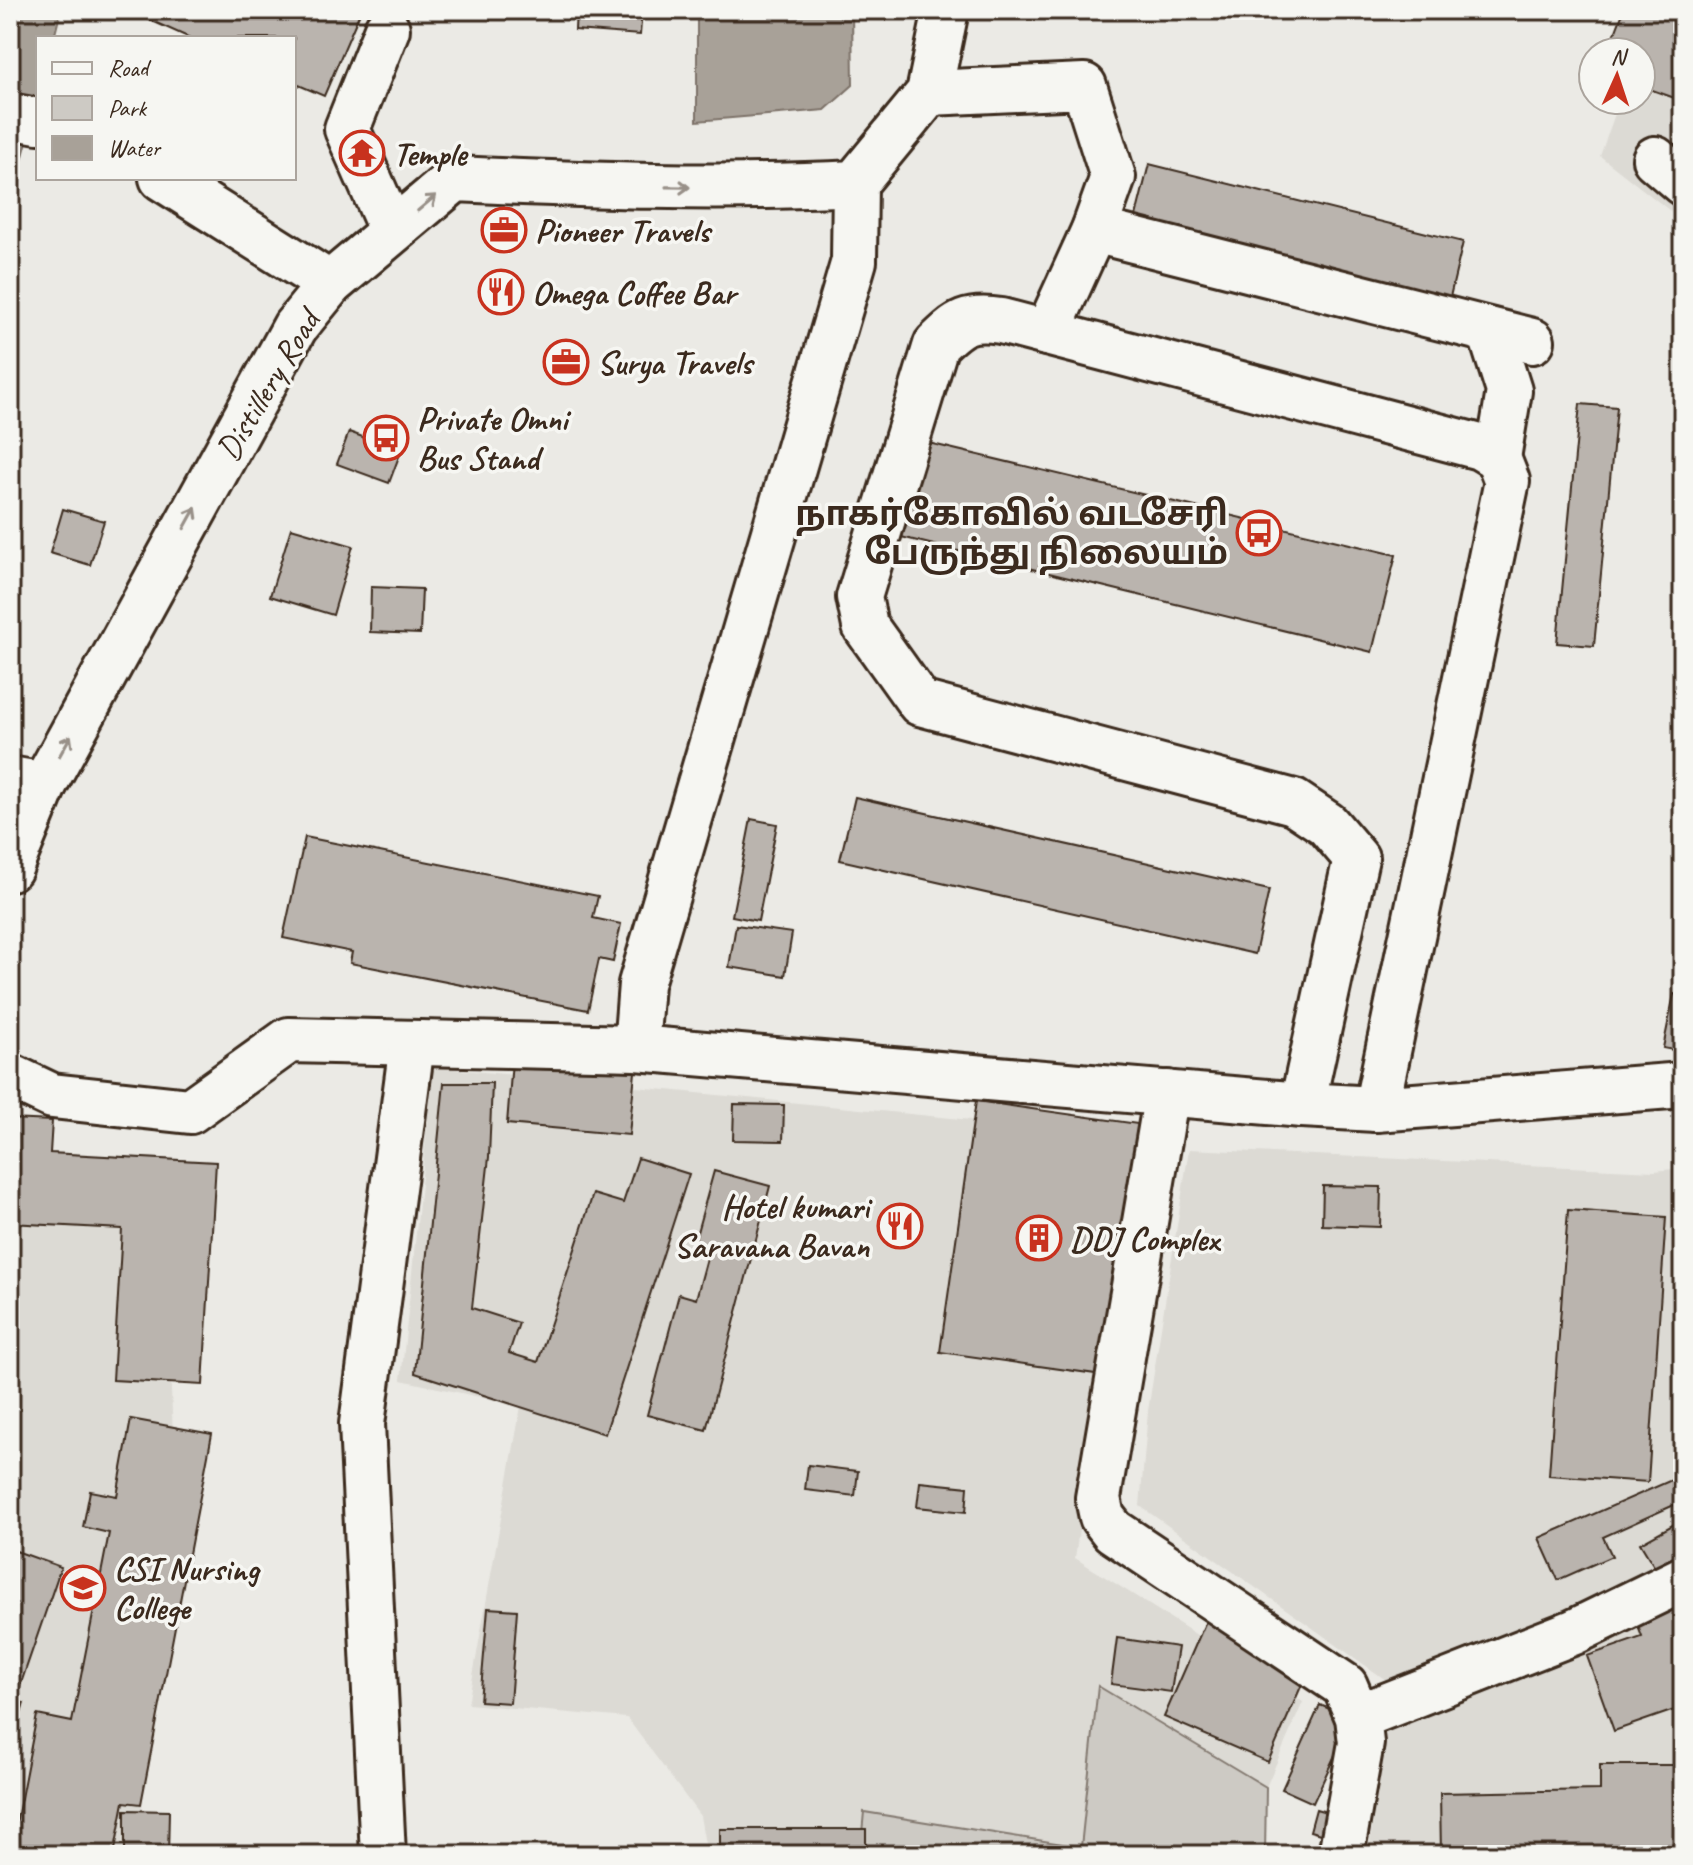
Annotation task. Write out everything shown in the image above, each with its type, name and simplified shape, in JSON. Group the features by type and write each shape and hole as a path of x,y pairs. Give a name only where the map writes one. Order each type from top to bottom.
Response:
{"street":[{"path":"636,1048 641,984 854,261 855,183 929,93 946,10"},
{"path":"387,29 347,129 392,231"},
{"path":"929,93 1084,86 1113,177 1094,230 1047,333"},
{"path":"10,116 36,121"},
{"name":"Distillery Road","path":"10,868 27,782 295,327 330,284 455,179 623,187 758,188 855,183"},
{"path":"165,180 330,284"},
{"path":"1094,230 1532,341"},
{"path":"1302,1105 1356,858 1327,824 1294,802 920,703 865,626 859,597 936,345 957,325 979,318 1047,333 1480,447 1498,458"},
{"path":"1376,1109 1507,481 1498,458 1509,391 1490,331"},
{"path":"10,1076 52,1096 190,1111 289,1040 636,1048 1376,1109 1683,1085"},
{"path":"383,1855 362,1424 412,1044"},
{"path":"1167,1093 1098,1498 1102,1517 1113,1531 1345,1686 1358,1717 1361,1743 1341,1855"},
{"path":"1358,1717 1574,1632 1683,1579"}],"shaded area":[{"path":"1683,10 1683,221 1600,156 1614,116 1657,116 1657,36"},
{"path":"433,1067 1135,1136 1075,1558 1303,1702 1266,1787 1098,1687 1081,1847 864,1812 860,1855 707,1855 700,1816 627,1718 468,1704 521,1406 401,1380"},
{"path":"1189,1149 1654,1171 1683,1168 1683,1855 1368,1855 1393,1685 1140,1506 1148,1411"},
{"name":"CSI Nursing College","path":"10,1163 164,1233 173,1435 140,1741 144,1855 10,1855"}],"green space":[{"path":"1098,1686 1266,1787 1265,1855 860,1855 864,1812 1081,1847"}],"water":[{"path":"10,10 61,10 54,36 36,36 36,107 10,206"},
{"path":"697,10 852,10 853,85 825,110 697,121"}],"building":[{"path":"146,10 361,10 324,96 296,84 296,36 186,36 143,17"},
{"path":"576,10 642,10 640,35 575,30"},
{"path":"1624,10 1683,10 1683,101 1657,92 1657,36 1614,36"},
{"path":"1149,164 1463,242 1450,297 1135,220"},
{"path":"1580,404 1617,407 1594,646 1557,643"},
{"path":"349,432 401,451 389,483 337,464"},
{"path":"920,441 1396,555 1372,652 897,536"},
{"path":"63,509 104,521 90,565 50,553"},
{"path":"291,528 353,546 333,615 270,596"},
{"path":"371,587 422,589 420,634 370,632"},
{"path":"855,797 1269,890 1255,954 840,860"},
{"path":"751,819 777,824 758,921 732,916"},
{"path":"305,837 598,896 593,918 621,924 613,962 599,959 588,1010 350,963 352,952 283,938"},
{"path":"736,925 792,933 785,976 729,967"},
{"path":"1674,994 1683,996 1683,1052 1663,1048"},
{"path":"512,1061 635,1072 629,1135 507,1124"},
{"path":"444,1083 492,1083 489,1157 472,1308 519,1323 509,1353 538,1362 593,1194 623,1203 638,1158 689,1174 605,1434 415,1373"},
{"name":"DDJ Complex","path":"976,1101 1138,1124 1103,1375 940,1352"},
{"path":"734,1104 784,1105 783,1141 733,1140"},
{"path":"10,1119 52,1121 50,1153 216,1162 203,1385 113,1380 122,1229 10,1223"},
{"path":"714,1171 770,1186 706,1430 647,1415 679,1294 696,1299 710,1247 694,1243"},
{"path":"1323,1186 1381,1187 1380,1227 1322,1225"},
{"path":"1568,1210 1666,1217 1648,1482 1549,1475"},
{"path":"1678,1378 1683,1379 1683,1414 1676,1413"},
{"path":"131,1419 212,1434 141,1804 124,1802 114,1855 88,1850 87,1855 10,1855 37,1715 72,1722 109,1533 83,1527 90,1491 117,1496"},
{"path":"808,1465 858,1471 855,1496 805,1490"},
{"path":"1683,1475 1683,1501 1603,1537 1612,1556 1558,1580 1539,1538"},
{"path":"920,1482 968,1487 966,1512 917,1507"},
{"path":"1680,1521 1683,1527 1683,1563 1660,1576 1640,1543"},
{"path":"16,1551 61,1567 20,1686 10,1683 10,1564"},
{"path":"1683,1605 1683,1707 1614,1731 1587,1656 1642,1637 1636,1621"},
{"path":"488,1608 517,1610 510,1703 480,1701"},
{"path":"1206,1621 1310,1666 1268,1762 1164,1717"},
{"path":"1117,1638 1178,1647 1171,1692 1111,1684"},
{"path":"10,1700 24,1703 10,1753"},
{"path":"1320,1705 1352,1718 1313,1803 1282,1789"},
{"path":"1600,1765 1683,1765 1683,1855 1441,1855 1440,1793 1600,1790"},
{"path":"1316,1809 1340,1816 1334,1838 1310,1831"},
{"path":"125,1810 169,1811 168,1855 125,1855"},
{"path":"720,1829 866,1829 866,1855 720,1855"},
{"path":"1303,1848 1336,1851 1336,1855 1303,1855"}],"place":[{"name":"Temple","path":"362,153"},
{"name":"Pioneer Travels","path":"504,230"},
{"name":"Omega Coffee Bar","path":"501,292"},
{"name":"Surya Travels","path":"566,362"},
{"name":"Private Omni Bus Stand","path":"386,438"},
{"name":"நாகர்கோவில் வடசேரி பேருந்து நிலையம்","path":"1259,533"},
{"name":"Hotel kumari Saravana Bavan","path":"900,1226"},
{"name":"DDJ Complex","path":"1039,1238"},
{"name":"CSI Nursing College","path":"83,1588"}]}
